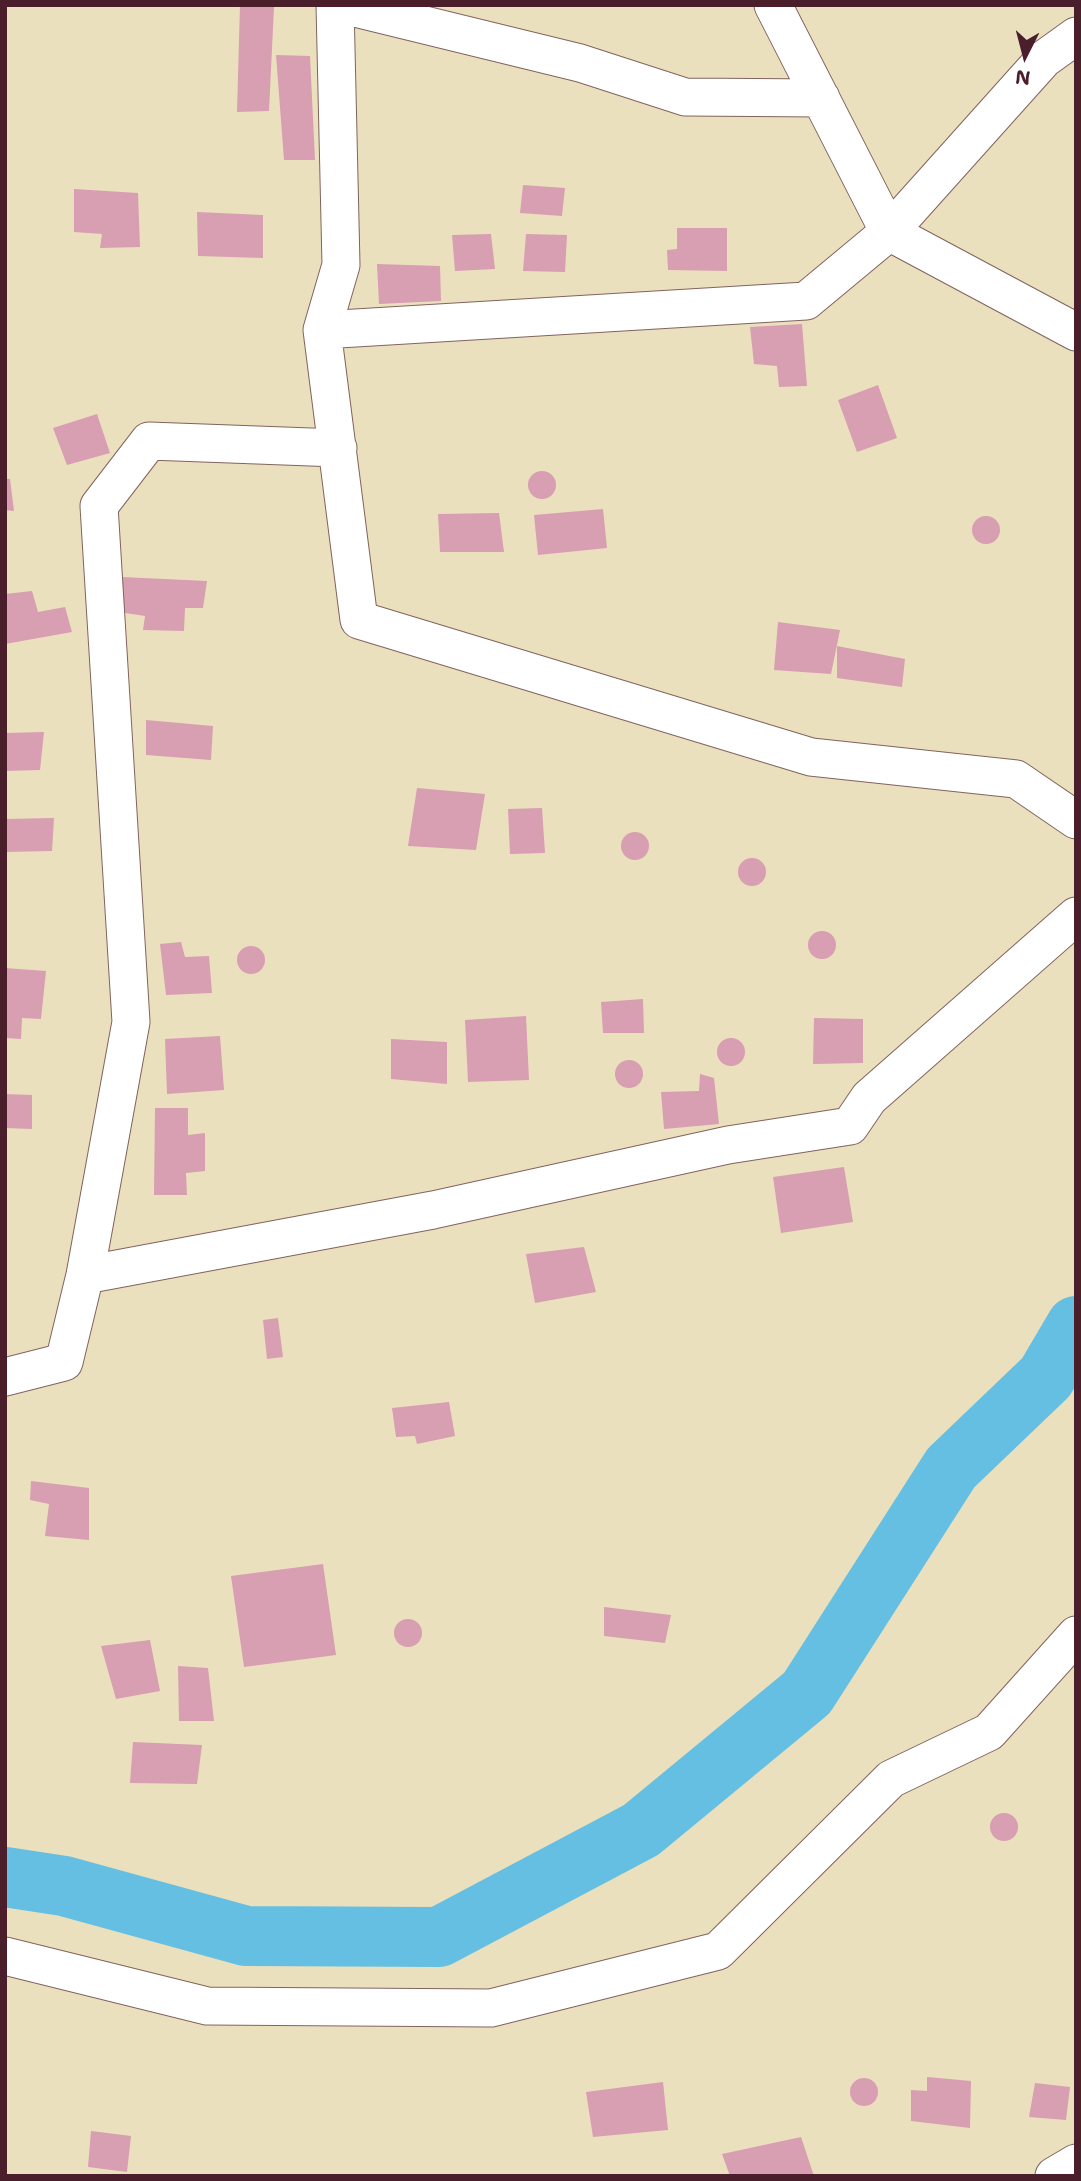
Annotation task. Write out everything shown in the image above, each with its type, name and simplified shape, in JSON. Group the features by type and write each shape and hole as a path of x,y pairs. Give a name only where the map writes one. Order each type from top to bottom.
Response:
{"street":[{"path":"335,5 341,265 322,330 359,620 811,757 1016,779 1076,820"},
{"path":"343,5 580,62 685,97 821,98"},
{"path":"773,5 889,232 1076,332"},
{"path":"322,330 806,301 889,232 1044,59 1076,36"},
{"path":"5,1377 64,1362 85,1275 131,1022 99,506 149,441 338,448"},
{"path":"85,1275 433,1210 728,1145 850,1126 869,1098 1076,916"},
{"path":"5,1956 208,2006 491,2008 718,1951 891,1779 989,1732 1076,1635"},
{"path":"1054,2176 1076,2163"}],"building":[{"path":"240,5 274,7 269,111 237,112"},
{"path":"276,55 310,56 315,160 284,160"},
{"path":"523,185 565,188 562,216 520,213"},
{"path":"74,189 138,193 140,247 100,248 102,234 74,232"},
{"path":"197,212 263,215 263,258 198,256"},
{"path":"677,228 727,228 727,271 668,270 667,250 677,249"},
{"path":"491,234 495,269 455,271 452,235"},
{"path":"526,234 567,235 565,272 523,271"},
{"path":"377,264 440,266 441,301 379,304"},
{"path":"802,324 807,386 779,387 777,366 754,364 750,327"},
{"path":"878,385 897,438 857,452 838,400"},
{"path":"97,414 110,453 67,465 53,428"},
{"path":"542,471 552,475 556,485 552,495 542,499 532,495 528,485 532,475"},
{"path":"5,479 10,479 14,511 5,510"},
{"path":"603,509 607,548 538,555 534,515"},
{"path":"499,513 504,552 440,552 438,514"},
{"path":"986,516 996,520 1000,530 996,540 986,544 976,540 972,530 976,520"},
{"path":"122,577 207,581 203,608 185,608 184,631 143,630 145,616 119,612"},
{"path":"32,591 38,612 65,607 72,632 5,644 5,594"},
{"path":"778,622 840,630 831,674 774,670"},
{"path":"837,646 905,659 902,687 837,678"},
{"path":"146,720 213,726 211,760 146,755"},
{"path":"44,732 40,770 5,771 5,733"},
{"path":"417,788 485,794 476,850 408,846"},
{"path":"542,808 545,853 510,854 508,809"},
{"path":"54,818 52,851 5,852 5,819"},
{"path":"635,832 645,836 649,846 645,856 635,860 625,856 621,846 625,836"},
{"path":"752,858 762,862 766,872 762,882 752,886 742,882 738,872 742,862"},
{"path":"822,931 832,935 836,945 832,955 822,959 812,955 808,945 812,935"},
{"path":"181,942 185,957 209,956 212,993 166,995 160,944"},
{"path":"251,946 261,950 265,960 261,970 251,974 241,970 237,960 241,950"},
{"path":"5,968 46,971 41,1019 22,1018 21,1039 5,1038"},
{"path":"643,999 644,1033 603,1033 601,1002"},
{"path":"526,1016 529,1080 468,1082 465,1020"},
{"path":"814,1018 863,1019 863,1063 813,1064"},
{"path":"220,1036 224,1090 167,1094 165,1039"},
{"path":"731,1038 741,1042 745,1052 741,1062 731,1066 721,1062 717,1052 721,1042"},
{"path":"391,1039 447,1042 447,1084 391,1079"},
{"path":"629,1060 639,1064 643,1074 639,1084 629,1088 619,1084 615,1074 619,1064"},
{"path":"700,1074 714,1078 719,1124 664,1129 661,1092 699,1091"},
{"path":"5,1094 32,1095 32,1129 5,1128"},
{"path":"155,1108 188,1108 188,1135 205,1133 205,1171 186,1173 187,1195 154,1195"},
{"path":"844,1167 853,1222 781,1233 773,1177"},
{"path":"584,1247 596,1292 535,1303 526,1254"},
{"path":"278,1318 283,1357 267,1359 263,1320"},
{"path":"449,1402 455,1436 417,1444 415,1436 396,1437 392,1408"},
{"path":"31,1481 89,1488 89,1540 45,1536 49,1504 30,1500"},
{"path":"323,1564 336,1655 244,1667 231,1576"},
{"path":"604,1607 671,1615 665,1643 604,1636"},
{"path":"408,1619 418,1623 422,1633 418,1643 408,1647 398,1643 394,1633 398,1623"},
{"path":"150,1640 160,1691 116,1699 101,1646"},
{"path":"178,1666 208,1668 214,1721 179,1721"},
{"path":"133,1742 202,1745 197,1784 130,1783"},
{"path":"1004,1813 1014,1817 1018,1827 1014,1837 1004,1841 994,1837 990,1827 994,1817"},
{"path":"927,2077 971,2081 970,2128 911,2121 911,2090 927,2091"},
{"path":"864,2078 874,2082 878,2092 874,2102 864,2106 854,2102 850,2092 854,2082"},
{"path":"663,2082 668,2130 593,2137 586,2092"},
{"path":"1035,2083 1070,2087 1066,2120 1029,2117"},
{"path":"91,2131 131,2136 127,2172 88,2167"},
{"path":"801,2137 814,2176 730,2176 722,2154"}],"waterway":[{"path":"5,1877 64,1886 246,1936 439,1937 641,1830 807,1693 951,1468 1046,1377 1076,1326"}]}
